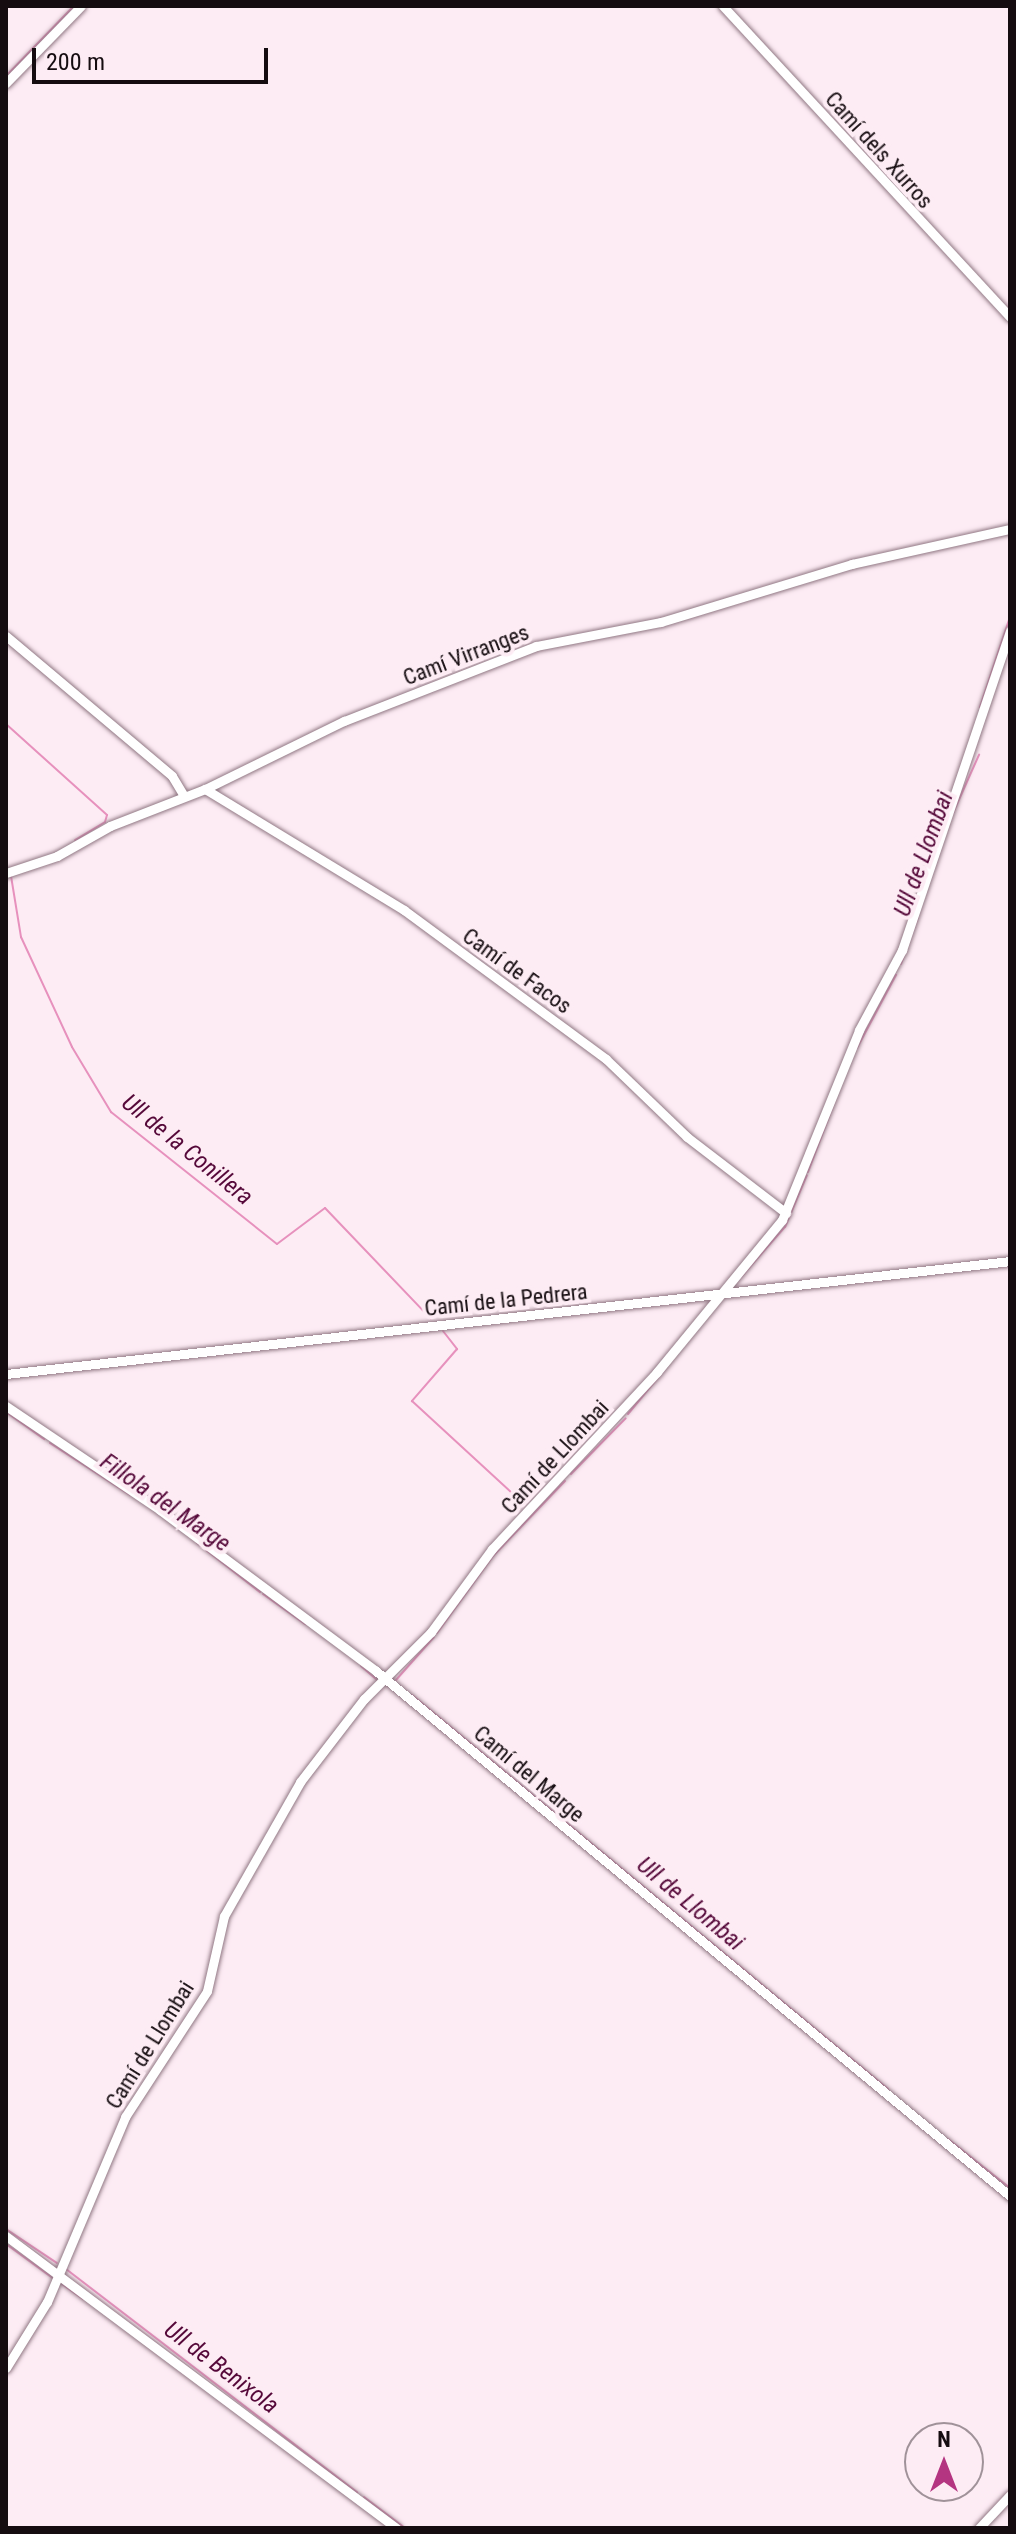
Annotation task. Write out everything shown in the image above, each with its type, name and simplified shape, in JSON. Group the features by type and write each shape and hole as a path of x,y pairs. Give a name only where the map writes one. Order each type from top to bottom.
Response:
{"street":[{"path":"6,83 81,6"},
{"name":"Camí dels Xurros","path":"723,6 1010,317"},
{"name":"Camí Virranges","path":"6,873 57,856 183,794 205,789 344,721 536,646 661,622 863,561 1010,529"},
{"name":"Camí de Llombai","path":"6,2368 26,2343 125,2117 207,1991 224,1916 300,1782 364,1699 387,1681 431,1632 492,1549 622,1411 716,1294 771,1237 786,1213 859,1030 902,950 1010,631"},
{"path":"6,636 172,776 183,794"},
{"name":"Camí de Facos","path":"205,789 404,910 606,1059 687,1137 786,1213"},
{"name":"Camí de la Pedrera","path":"6,1374 1010,1261"},
{"name":"Camí del Marge","path":"6,1406 160,1510 387,1681 1010,2196"},
{"path":"6,2236 397,2528"},
{"path":"979,2528 1010,2495"}],"waterway":[{"path":"8,74 74,6"},
{"name":"Ull de Llombai","path":"980,707 1010,617"},
{"name":"Ull de la Conillera","path":"6,724 107,815 105,822 75,840"},
{"name":"Ull de Llombai","path":"953,813 979,755"},
{"name":"Ull de la Conillera","path":"11,876 21,937 72,1047 111,1112 277,1244 325,1208 431,1319"},
{"name":"Ull de Llombai","path":"901,964 918,917"},
{"name":"Ull de Llombai","path":"857,1048 896,975"},
{"name":"Ull de Llombai","path":"808,1172 836,1098"},
{"name":"Ull de Llombai","path":"741,1277 785,1227 807,1175"},
{"name":"Ull de la Conillera","path":"443,1331 457,1349 412,1401 524,1504"},
{"name":"Ull de Llombai","path":"628,1414 669,1364"},
{"name":"Fillola del Marge","path":"6,1412 44,1439"},
{"name":"Ull de Llombai","path":"571,1474 626,1418"},
{"name":"Fillola del Marge","path":"50,1443 130,1495"},
{"name":"Ull de Llombai","path":"437,1633 493,1556 565,1481"},
{"name":"Fillola del Marge","path":"197,1543 260,1592"},
{"name":"Fillola del Marge","path":"263,1594 305,1624"},
{"name":"Ull de Llombai","path":"396,1680 434,1637"},
{"name":"Fillola del Marge","path":"361,1666 377,1680"},
{"name":"Ull de Llombai","path":"412,1695 888,2089"},
{"name":"Ull de Llombai","path":"948,2139 1010,2188"},
{"name":"Ull de Benixola","path":"6,2229 57,2263"},
{"path":"6,2244 54,2279"},
{"name":"Ull de Benixola","path":"66,2269 357,2492"},
{"path":"59,2282 83,2299"},
{"name":"Ull de Benixola","path":"364,2497 405,2528"}]}
